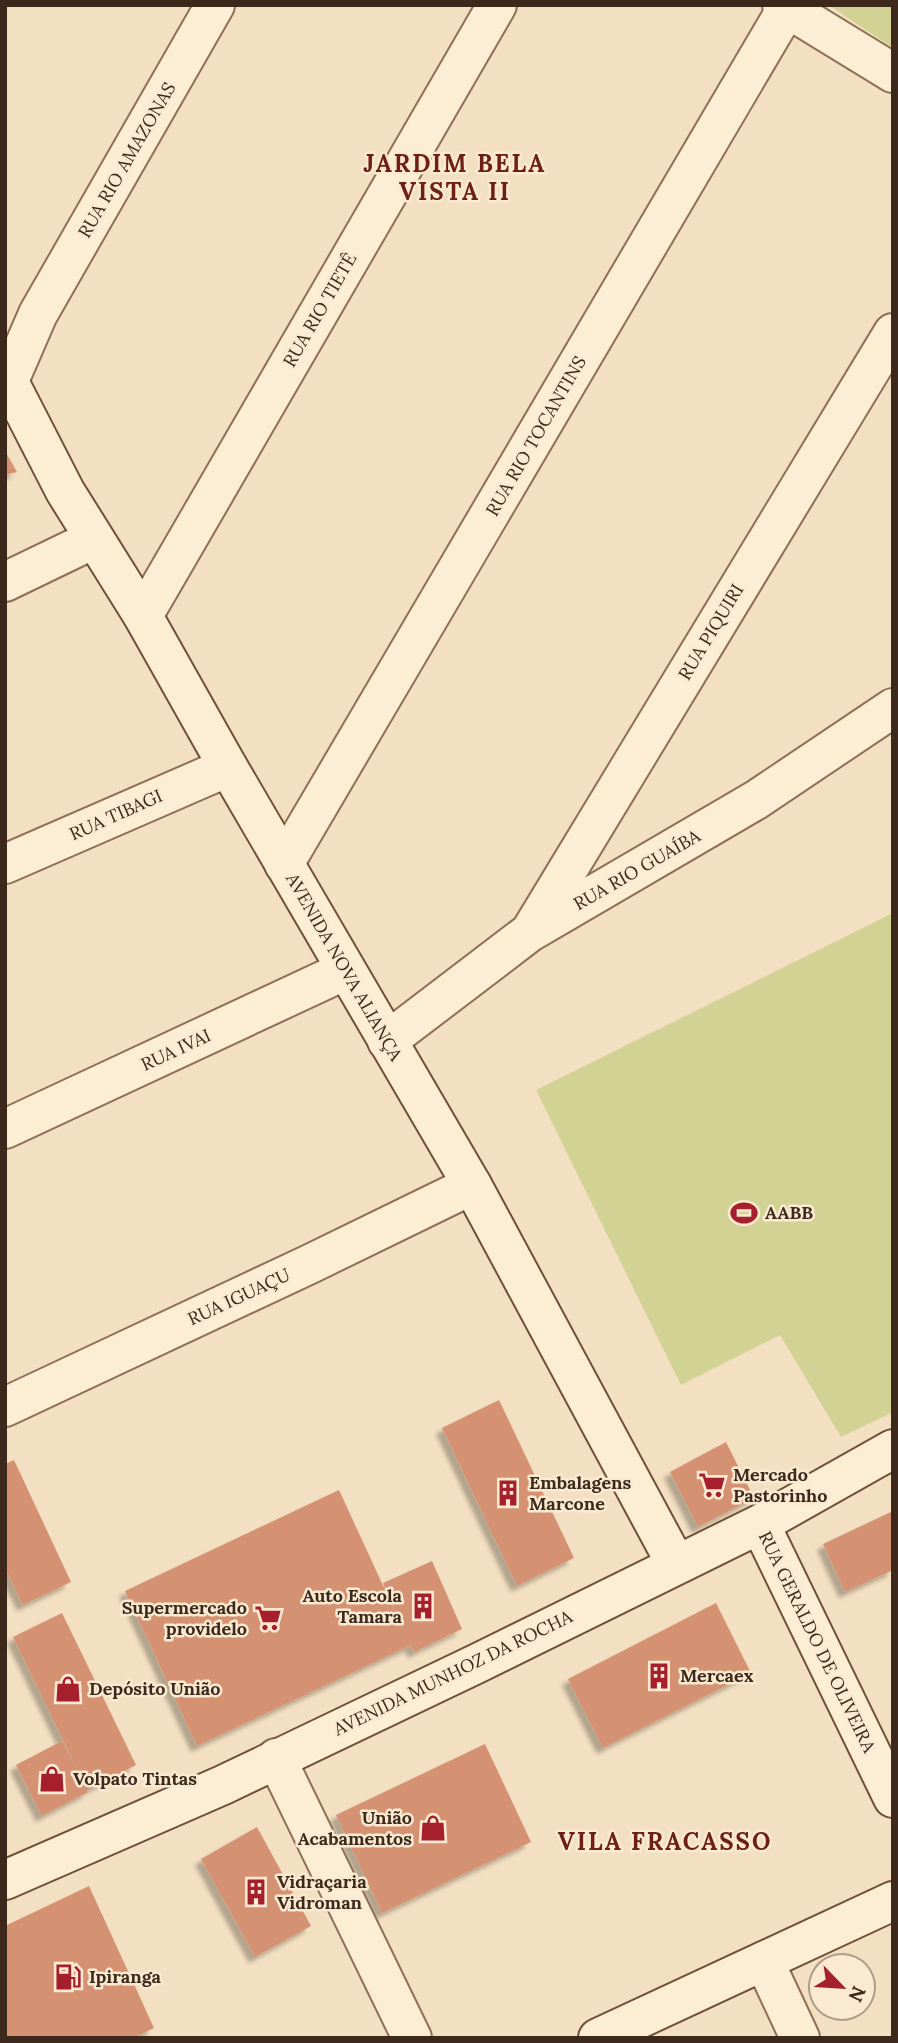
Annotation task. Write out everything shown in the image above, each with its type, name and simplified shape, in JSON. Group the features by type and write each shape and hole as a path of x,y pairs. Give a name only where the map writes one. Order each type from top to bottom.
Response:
{"street":[{"name":"RUA RIO AMAZONAS","path":"7,379 38,314 215,5"},
{"name":"RUA RIO TIETÊ","path":"143,616 497,5"},
{"path":"785,7 893,73"},
{"name":"RUA RIO TOCANTINS","path":"284,864 785,7"},
{"name":"RUA RIO AMAZONAS","path":"5,339 38,314"},
{"name":"RUA PIQUIRI","path":"530,932 893,333"},
{"name":"AVENIDA NOVA ALIANÇA","path":"7,379 65,491 143,616 471,1185 676,1564"},
{"path":"5,582 94,539"},
{"name":"RUA RIO GUAÍBA","path":"387,1041 530,932 756,800 893,708"},
{"name":"RUA TIBAGI","path":"5,864 228,767"},
{"name":"RUA IVAI","path":"5,1129 346,970"},
{"name":"RUA IGUAÇU","path":"5,1407 471,1185"},
{"name":"AVENIDA MUNHOZ DA ROCHA","path":"5,1880 223,1785 476,1664 760,1524 893,1449"},
{"name":"RUA GERALDO DE OLIVEIRA","path":"760,1524 893,1798"},
{"path":"276,1758 412,2038"},
{"path":"598,2038 893,1902"},
{"path":"764,1961 800,2038"}],"green space":[{"path":"893,5 893,48 830,6"},
{"name":"AABB","path":"893,913 893,1412 841,1437 780,1335 681,1385 536,1090"}],"building":[{"path":"5,451 17,472 5,475"},
{"name":"Embalagens Marcone","path":"499,1400 574,1558 517,1586 442,1428"},
{"name":"Mercado Pastorinho","path":"726,1442 754,1498 698,1527 670,1472"},
{"path":"14,1460 71,1582 23,1605 5,1568 5,1464"},
{"name":"Supermercado providelo","path":"339,1490 404,1631 383,1583 432,1561 462,1629 414,1652 411,1645 197,1746 125,1591"},
{"path":"893,1511 893,1570 845,1592 823,1544"},
{"name":"Mercaex","path":"716,1603 751,1673 603,1748 568,1679"},
{"name":"Depósito União","path":"62,1613 136,1765 42,1816 16,1765 62,1741 76,1767 13,1637"},
{"name":"União Acabamentos","path":"485,1744 531,1842 382,1913 336,1815"},
{"name":"Vidraçaria Vidroman","path":"257,1827 311,1926 255,1957 201,1859"},
{"name":"Ipiranga","path":"89,1886 154,2028 133,2038 5,2038 5,1926"}],"place":[{"name":"AABB","path":"744,1213"},
{"name":"Mercado Pastorinho","path":"712,1485"},
{"name":"Embalagens Marcone","path":"508,1493"},
{"name":"Auto Escola Tamara","path":"423,1606"},
{"name":"Supermercado providelo","path":"268,1618"},
{"name":"Mercaex","path":"659,1676"},
{"name":"Depósito União","path":"68,1689"},
{"name":"Volpato Tintas","path":"52,1779"},
{"name":"União Acabamentos","path":"433,1828"},
{"name":"Vidraçaria Vidroman","path":"256,1892"},
{"name":"Ipiranga","path":"68,1977"}],"district":[{"name":"JARDIM BELA VISTA II","path":"455,178"},
{"name":"VILA FRACASSO","path":"665,1842"}]}
